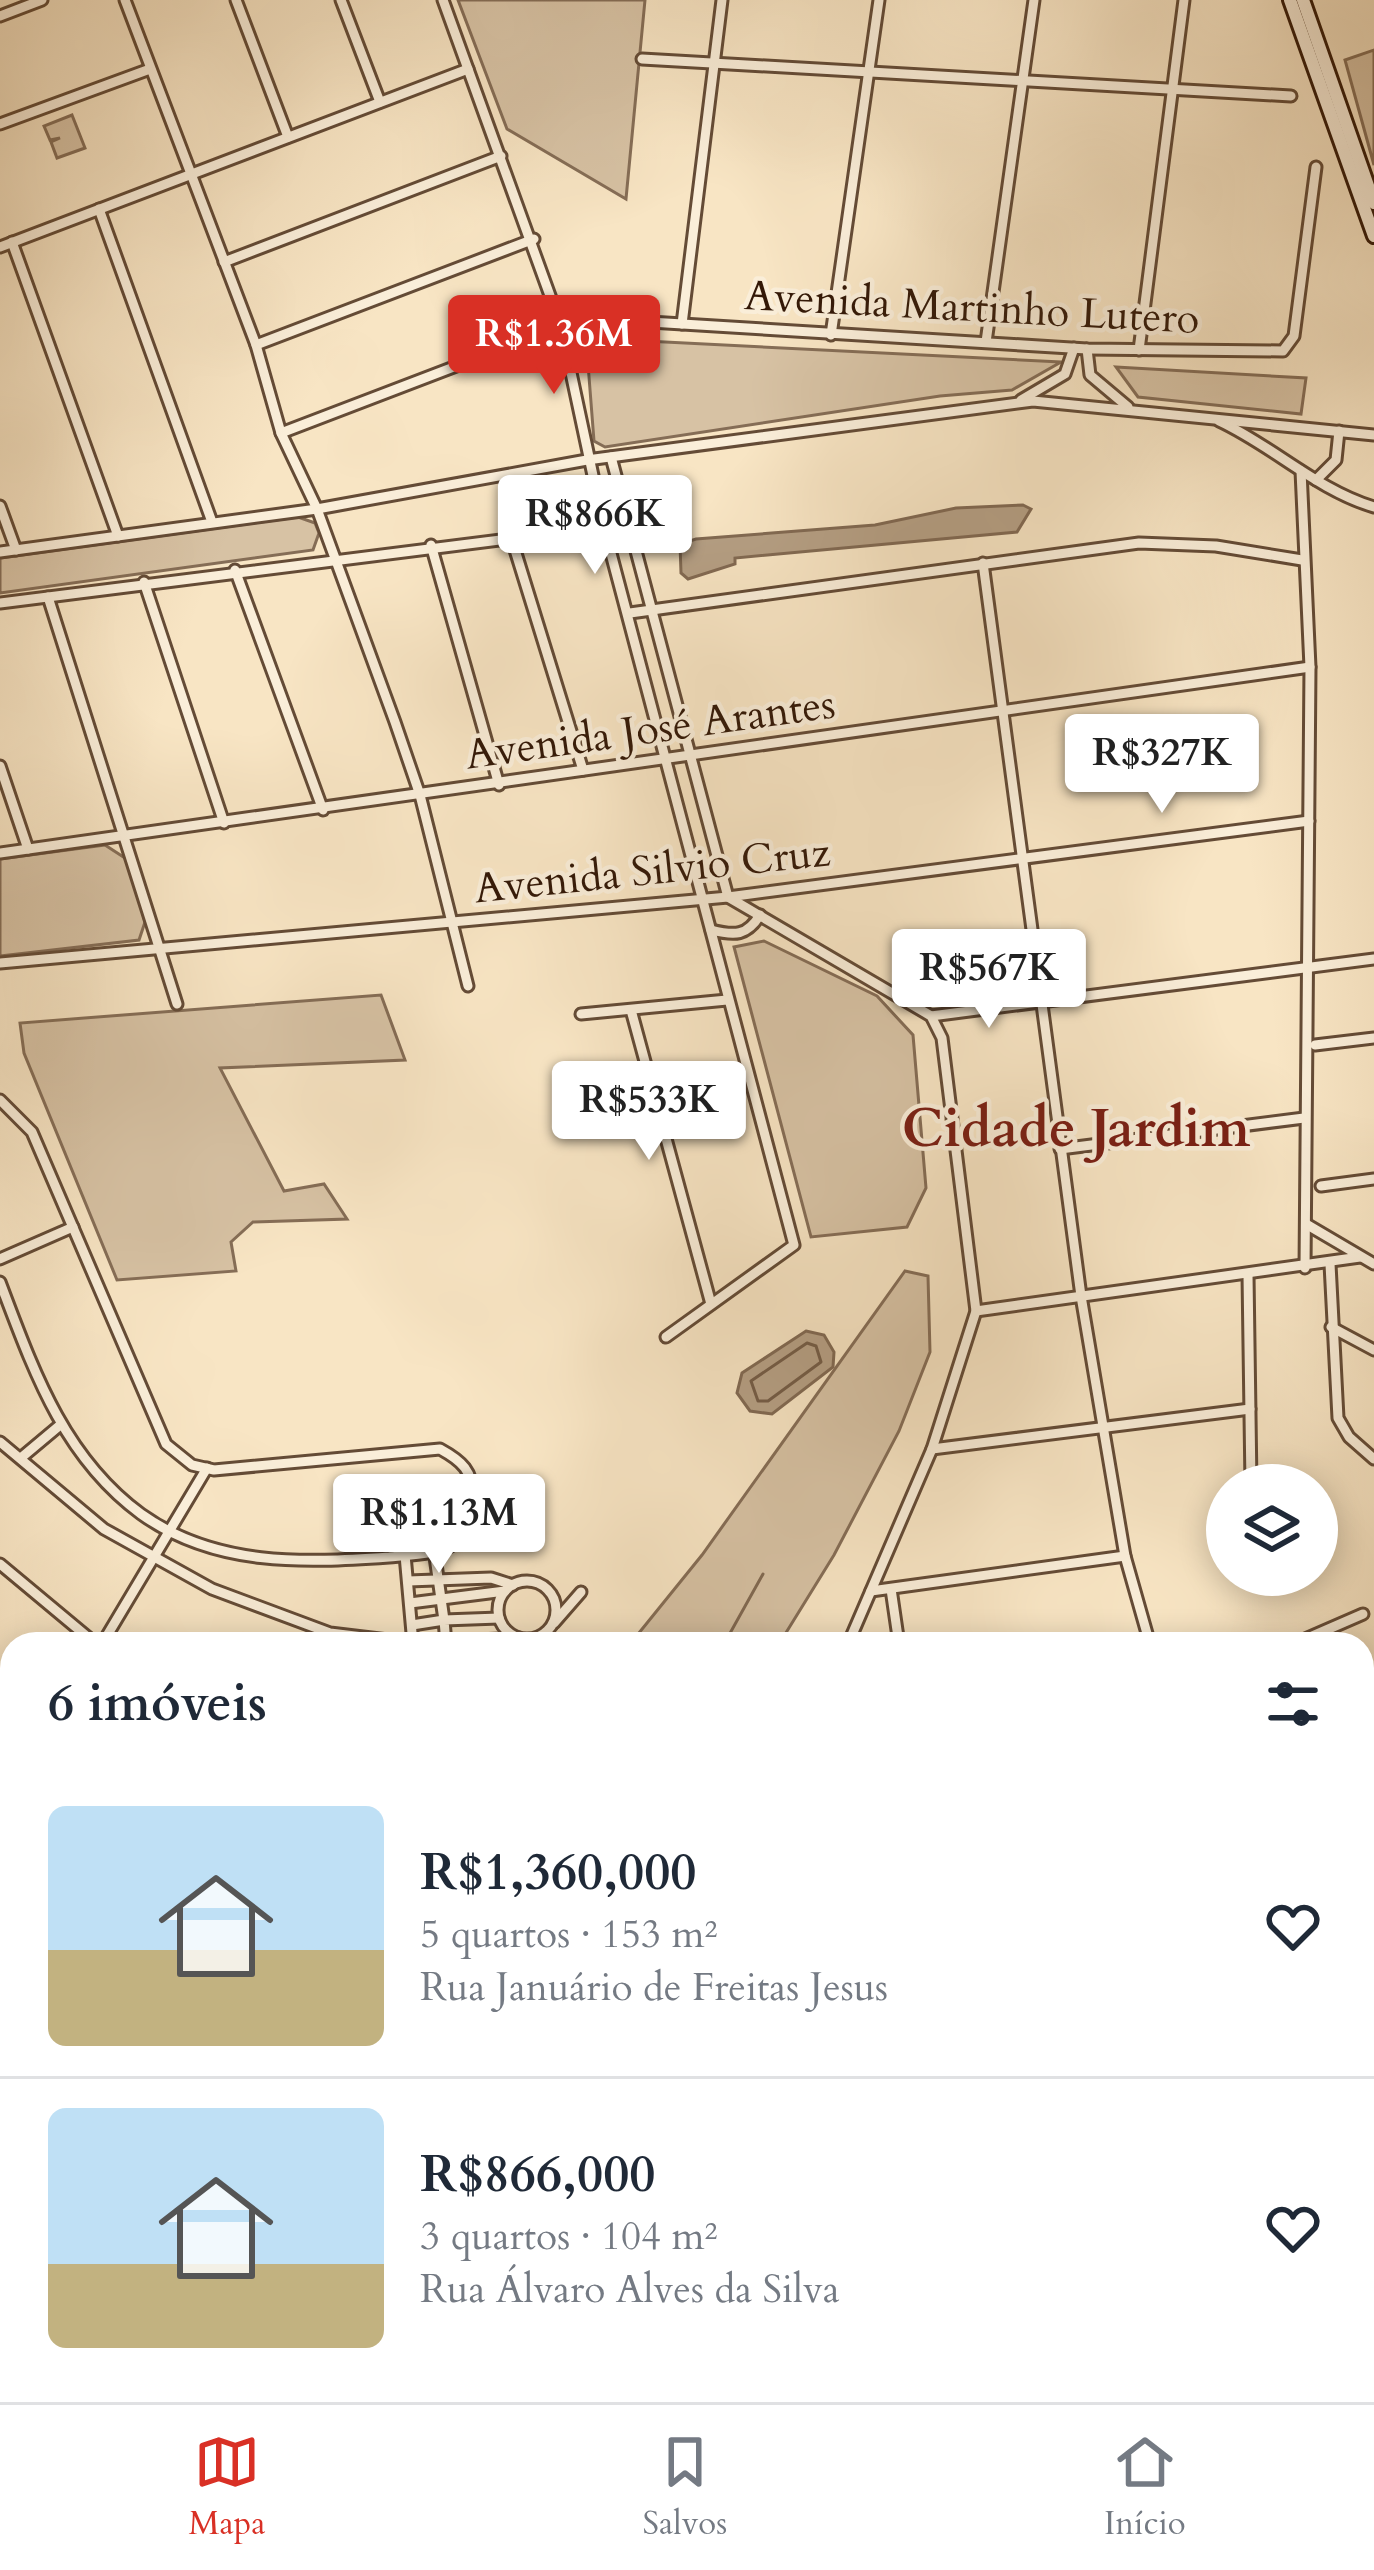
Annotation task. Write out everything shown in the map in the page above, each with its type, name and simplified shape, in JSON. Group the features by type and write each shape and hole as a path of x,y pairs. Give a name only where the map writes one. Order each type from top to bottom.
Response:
{"main road":[{"path":"1290,0 1374,236"},
{"path":"1303,0 1374,203"}],"street":[{"path":"0,16 41,0"},
{"path":"125,0 256,345 281,434 317,509 420,794 468,986"},
{"path":"236,0 288,137"},
{"path":"341,0 380,102"},
{"path":"443,0 534,239 561,326 587,460 794,1245 666,1337"},
{"path":"682,324 722,0"},
{"path":"831,335 879,0"},
{"path":"986,342 1034,0"},
{"path":"1139,350 1184,0"},
{"path":"642,59 1292,96"},
{"path":"0,124 149,69"},
{"path":"118,536 6,244 468,69"},
{"path":"224,262 501,156"},
{"name":"Avenida Martinho Lutero","path":"601,319 1087,349 1287,349 1294,336 1316,167"},
{"path":"99,209 212,522"},
{"path":"256,345 534,239"},
{"path":"281,434 561,326"},
{"path":"1015,404 1065,374 1074,348"},
{"path":"1087,349 1090,375 1129,407"},
{"path":"0,552 317,509 587,460 1015,404 1129,407 1374,435"},
{"path":"1208,416 1266,443 1316,480 1374,507"},
{"path":"1266,443 1276,425"},
{"path":"1316,480 1336,460 1340,431"},
{"path":"611,457 728,897 931,1016 942,1038 976,1311 932,1449 853,1632"},
{"path":"1301,471 1310,667 1305,1268"},
{"path":"0,506 16,550"},
{"path":"0,603 430,545 627,524"},
{"path":"511,537 583,770"},
{"path":"630,613 1139,543 1216,546 1302,560"},
{"path":"430,545 499,784"},
{"path":"983,563 1081,1296 1125,1556 1147,1632"},
{"path":"235,570 323,810"},
{"path":"144,582 224,823"},
{"path":"48,597 176,1004"},
{"name":"Avenida José Arantes","path":"0,853 1310,667"},
{"path":"0,766 28,849"},
{"name":"Avenida Silvio Cruz","path":"0,963 728,897 1309,821"},
{"path":"711,930 740,934 751,930 760,915"},
{"path":"931,1016 1374,959"},
{"path":"581,1014 727,1000"},
{"path":"631,1010 711,1304"},
{"path":"1316,1045 1374,1038"},
{"path":"0,1100 32,1132 166,1444 192,1465 207,1468 440,1449 462,1461 472,1480 471,1525 457,1544 434,1550 311,1563 239,1556 172,1532 140,1513 59,1426 0,1282"},
{"path":"1060,1149 1304,1118"},
{"path":"1321,1186 1374,1179"},
{"path":"1306,1224 1374,1264"},
{"path":"0,1259 73,1227"},
{"path":"976,1311 1360,1257"},
{"path":"1330,1264 1338,1418 1348,1437 1374,1459"},
{"path":"1249,1275 1251,1464"},
{"path":"1331,1327 1374,1350"},
{"path":"932,1449 1250,1409"},
{"path":"22,1457 59,1426"},
{"path":"0,1442 104,1529 155,1561 212,1589 327,1632"},
{"path":"107,1632 155,1561 207,1468"},
{"path":"434,1550 445,1632"},
{"path":"405,1555 412,1632"},
{"path":"872,1591 1125,1556"},
{"path":"0,1564 84,1632"},
{"path":"408,1581 491,1578 509,1588"},
{"path":"410,1603 540,1584 553,1597 569,1599 581,1592 546,1631"},
{"path":"499,1618 509,1588"},
{"path":"891,1589 897,1632"},
{"path":"546,1631 555,1616 553,1597"},
{"path":"1322,1632 1363,1614"},
{"path":"412,1625 499,1618"},
{"path":"499,1618 511,1632"}],"shaded area":[{"path":"458,0 645,0 626,199 507,129"},
{"path":"1374,50 1374,165 1345,60"},
{"path":"72,115 85,148 57,158 51,142 60,138 50,140 44,126"},
{"path":"586,338 1061,362 1012,390 940,396 605,447 594,441"},
{"path":"1116,367 1306,378 1301,414 1138,397"},
{"path":"298,517 315,523 319,533 313,550 0,593 0,558"},
{"path":"105,845 128,860 145,922 139,940 0,956 0,859"},
{"path":"764,941 877,996 913,1035 926,1188 907,1227 811,1237 734,947"},
{"path":"381,995 405,1060 220,1068 284,1191 324,1184 347,1219 253,1222 231,1242 236,1271 117,1280 24,1053 20,1023"},
{"path":"905,1271 928,1276 930,1352 899,1431 834,1555 786,1632 640,1632 702,1555"}],"water":[{"path":"1023,505 1031,509 1017,532 735,558 735,564 688,579 681,573 680,544 696,539 875,525 956,508"},
{"path":"806,1331 824,1335 834,1352 833,1367 772,1414 750,1411 737,1393 742,1373"}],"waterway":[{"path":"731,1632 763,1574"}],"district":[{"name":"Cidade Jardim","path":"1076,1127"}]}
